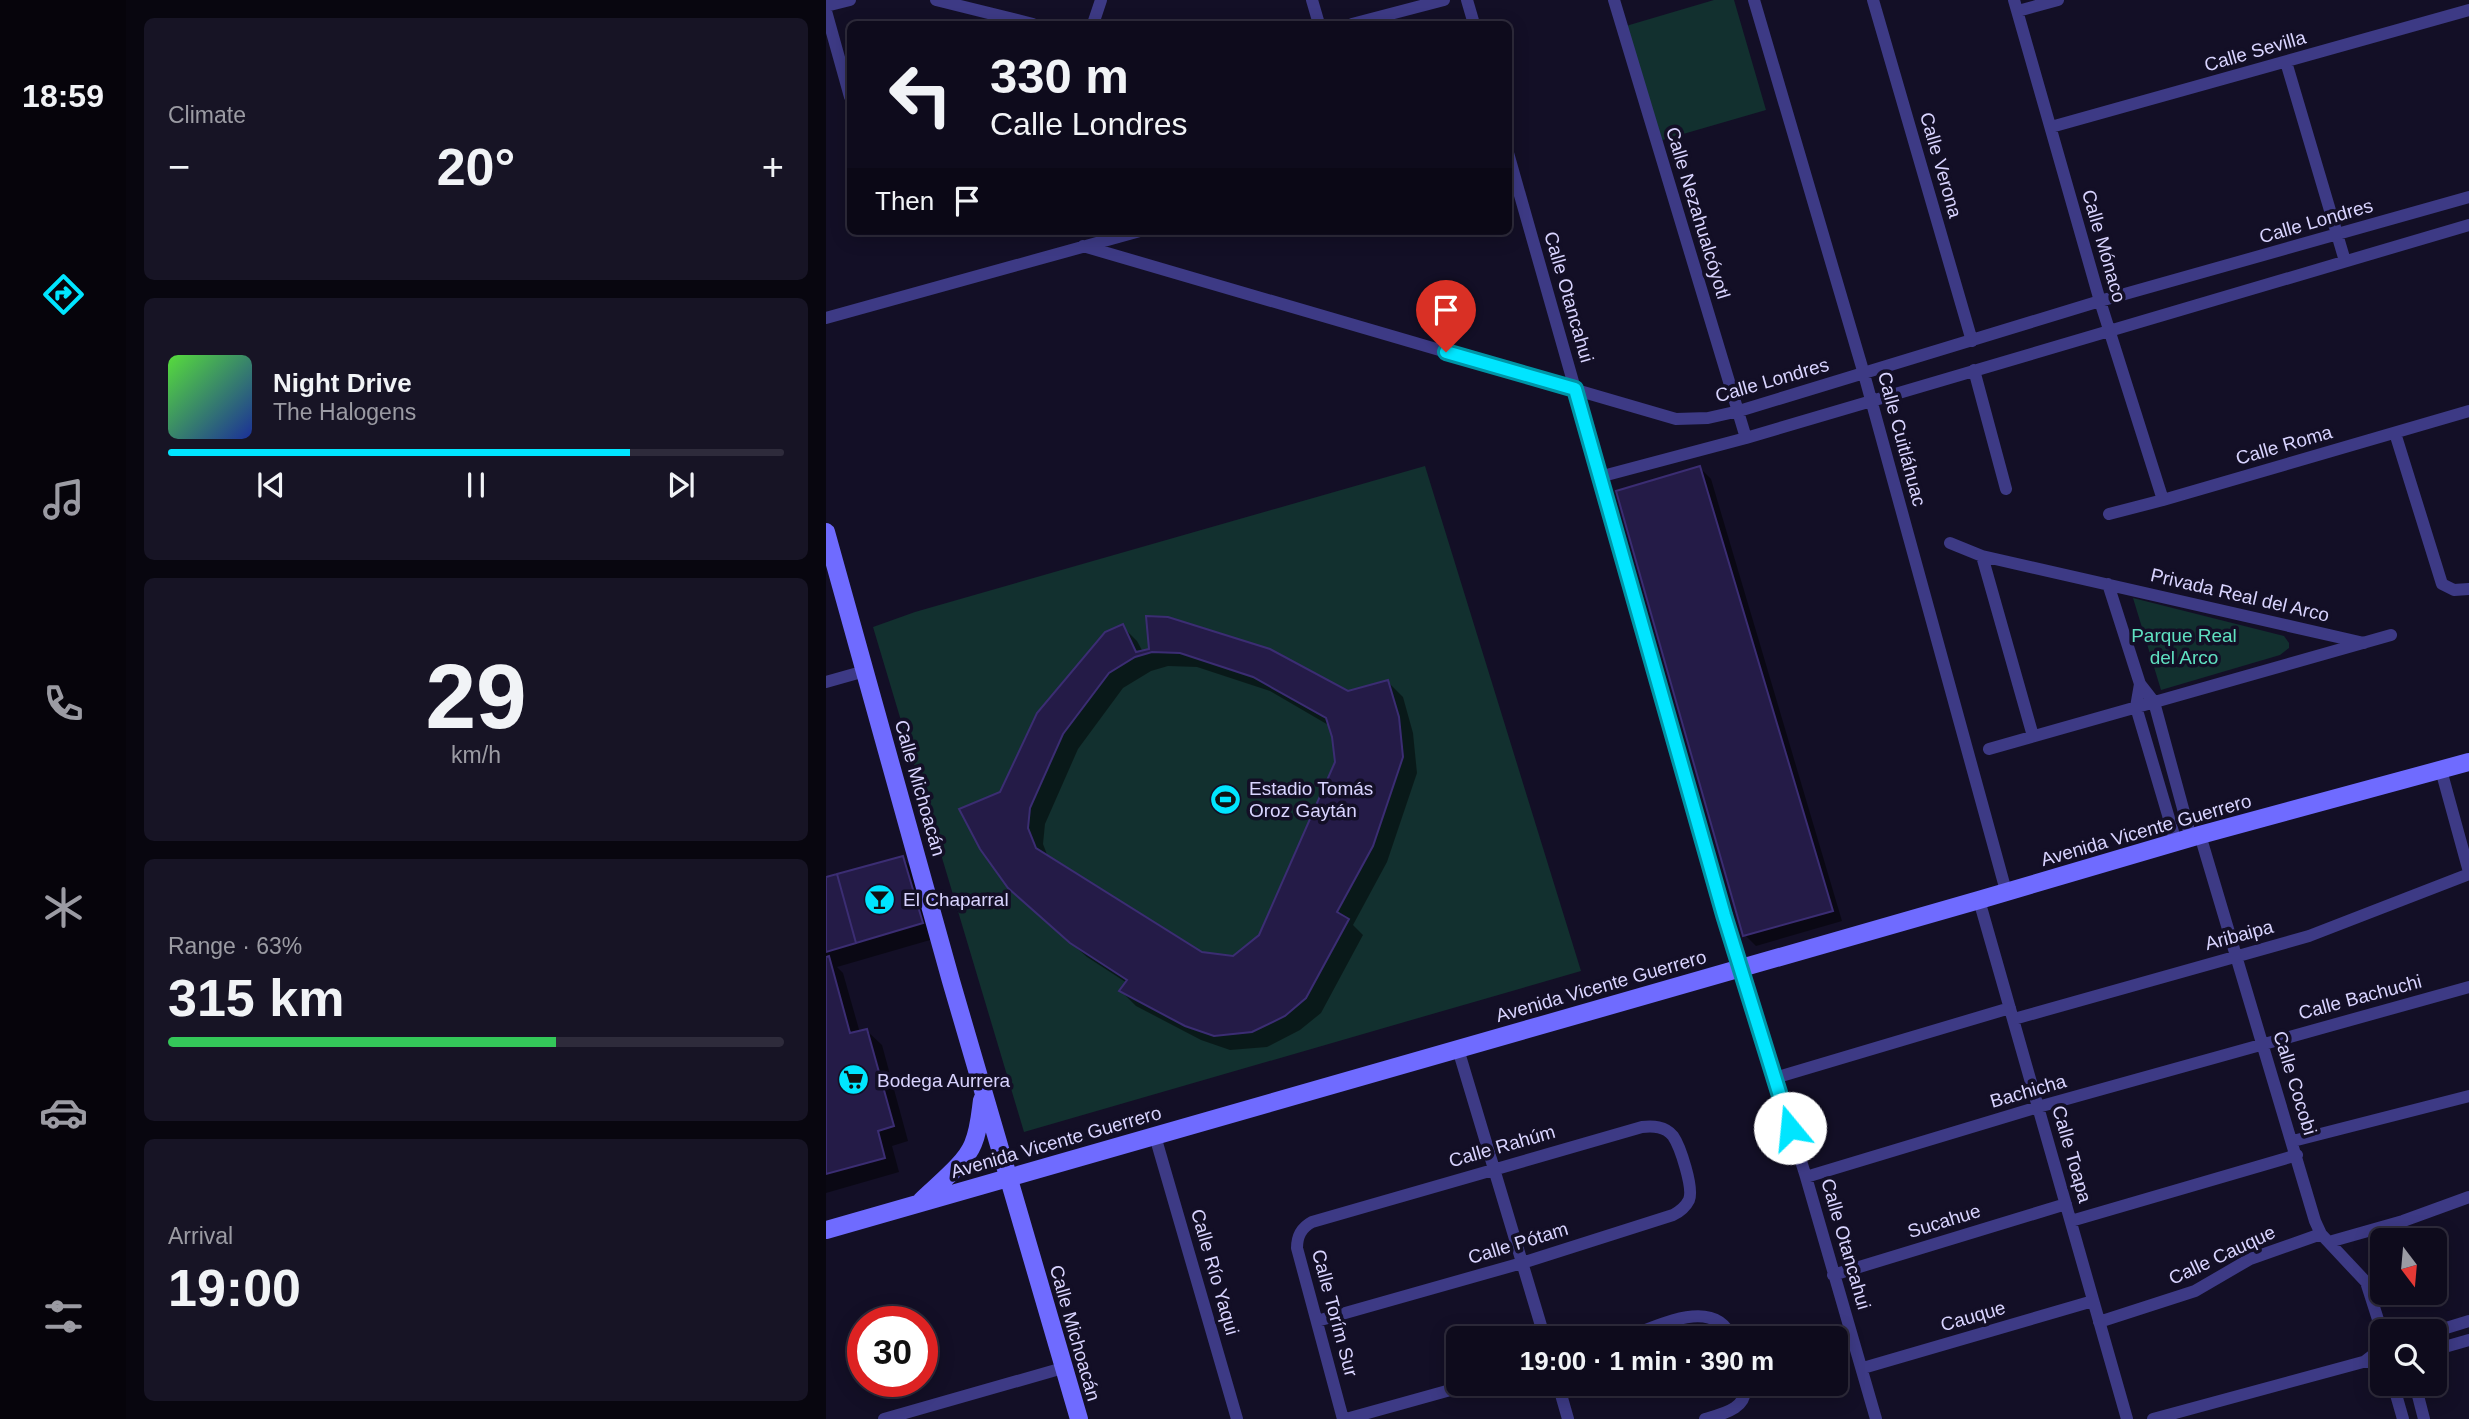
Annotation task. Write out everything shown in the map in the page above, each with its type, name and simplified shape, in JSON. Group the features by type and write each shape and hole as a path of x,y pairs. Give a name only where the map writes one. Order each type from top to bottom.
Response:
{"main road":[{"name":"Calle Michoacán","path":"826,532 1008,1178 1079,1419"},
{"name":"Avenida Vicente Guerrero","path":"826,1230 2189,838 2469,762"},
{"path":"920,1202 965,1157 972,1146 978,1129 983,1090"}],"street":[{"path":"826,6 850,0"},
{"path":"936,0 1021,21"},
{"path":"1094,21 1101,0"},
{"path":"1312,0 1318,21"},
{"path":"1364,21 1444,0"},
{"path":"1467,0 1473,21"},
{"name":"Calle Nezahualcóyotl","path":"1614,0 1746,438"},
{"name":"Calle Cuitláhuac","path":"1754,0 1872,401 2006,891"},
{"name":"Calle Verona","path":"1873,0 1972,341"},
{"path":"2016,6 2058,0"},
{"name":"Calle Mónaco","path":"2016,6 2108,330 2163,500"},
{"name":"Calle Sevilla","path":"2051,127 2469,10"},
{"path":"826,11 847,86"},
{"path":"2286,62 2345,261"},
{"name":"Calle Otancahui","path":"1512,167 1741,969 1806,1177 1876,1419"},
{"name":"Calle Londres","path":"1083,246 1676,419 1708,418 1739,411 2100,301 2469,197"},
{"path":"1599,477 1746,438 2469,225"},
{"path":"826,318 1125,235"},
{"path":"1974,370 2006,489"},
{"name":"Calle Roma","path":"2109,514 2469,411"},
{"path":"2395,433 2442,584 2454,590 2469,589"},
{"name":"Privada Real del Arco","path":"1950,543 1982,556 2364,643"},
{"path":"1982,556 2033,736"},
{"path":"2108,584 2140,684 2154,702 2189,838"},
{"name":"Privada Real del Arco","path":"1989,748 2391,635"},
{"path":"826,682 865,671"},
{"path":"2140,684 2136,707 2189,838"},
{"path":"2441,770 2469,873"},
{"name":"Calle Cocobi","path":"2189,838 2236,955 2315,1221 2325,1238 2366,1282 2381,1319"},
{"name":"Aribaipa","path":"1775,1078 2319,932 2469,873"},
{"name":"Calle Toapa","path":"1979,900 2127,1419"},
{"name":"Calle Bachuchi","path":"2262,1044 2469,987"},
{"name":"Bachicha","path":"1806,1177 2038,1107 2262,1044"},
{"path":"1458,1049 1541,1326"},
{"path":"2293,1141 2469,1096"},
{"name":"Calle Rahúm","path":"1312,1222 1494,1167 1650,1126 1663,1129 1672,1135 1685,1164"},
{"name":"Calle Río Yaqui","path":"1156,1136 1237,1419"},
{"path":"2071,1221 2297,1155"},
{"name":"Calle Pótam","path":"1317,1321 1522,1263 1678,1212 1689,1200 1690,1194 1685,1164"},
{"name":"Calle Cauque","path":"2099,1322 2195,1291 2250,1259 2325,1238 2403,1222 2469,1197"},
{"name":"Sucahue","path":"1833,1275 2066,1204"},
{"name":"Calle Torím Sur","path":"1312,1222 1299,1233 1297,1248 1345,1419"},
{"name":"Cauque","path":"1863,1368 2093,1301"},
{"path":"1662,1326 1699,1314 1718,1319 1726,1326"},
{"path":"2447,1328 2469,1321"},
{"path":"2447,1346 2469,1340"},
{"path":"2363,1362 2370,1357"},
{"path":"2153,1419 2370,1362"},
{"path":"884,1419 1063,1368"},
{"path":"1345,1419 1446,1391"},
{"path":"1561,1396 1568,1419"},
{"path":"1705,1419 1741,1403 1746,1396"},
{"path":"2396,1396 2403,1419"},
{"path":"2418,1396 2424,1419"}],"green space":[{"path":"1714,0 1734,0 1766,110 1659,141 1626,26"},
{"name":"Estadio Tomás Oroz Gaytán","path":"1425,466 1581,971 1024,1132 873,627 915,612"},
{"name":"Parque Real del Arco","path":"2133,598 2284,636 2289,648 2280,655 2161,690"}],"building":[{"path":"1700,466 1833,911 1743,936 1616,491"},
{"path":"1146,616 1168,617 1270,649 1348,691 1388,680 1399,717 1403,757 1373,846 1337,912 1349,919 1306,998 1285,1016 1252,1032 1214,1036 1185,1026 1119,991 1127,980 1070,943 1008,888 980,849 959,809 1000,792 1037,713 1105,632 1123,624 1136,652 1149,649","holes":["1152,652 1180,653 1253,677 1326,718 1332,737 1335,762 1259,935 1233,956 1202,952 1036,848 1028,828 1030,808 1063,734 1109,673 1135,657"]},
{"name":"El Chaparral","path":"903,856 923,923 856,943 837,874"},
{"path":"837,874 856,943 826,952 826,877"},
{"name":"Bodega Aurrera","path":"829,956 850,1033 867,1029 894,1126 878,1131 885,1158 826,1174 826,957"}],"place":[{"name":"Estadio Tomás Oroz Gaytán","path":"1226,799"},
{"name":"El Chaparral","path":"880,899"},
{"name":"Bodega Aurrera","path":"854,1080"}],"route":[{"path":"1446,352 1575,389 1724,915 1790,1128"}]}
